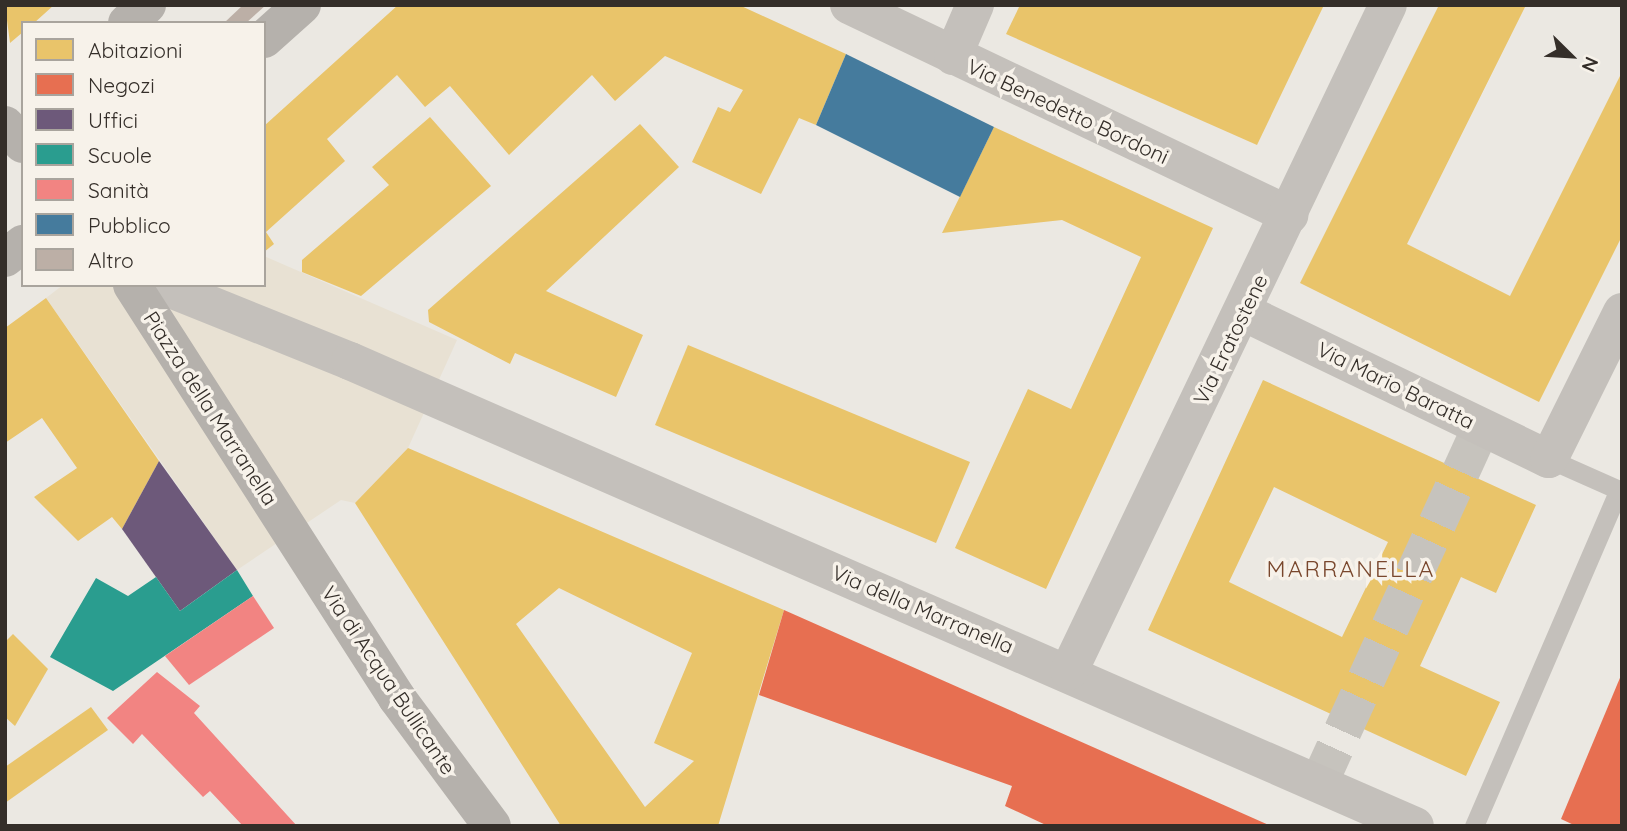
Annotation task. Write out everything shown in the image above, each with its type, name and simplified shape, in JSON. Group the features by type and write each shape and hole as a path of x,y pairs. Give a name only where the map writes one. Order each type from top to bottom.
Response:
{"main road":[{"path":"129,21 147,5"},
{"path":"266,36 302,5"},
{"path":"5,258 21,246"},
{"name":"Piazza della Marranella","path":"133,287 290,531"},
{"name":"Via di Acqua Bullicante","path":"290,531 397,698 492,826"}],"street":[{"name":"Via Benedetto Bordoni","path":"849,5 1289,215"},
{"path":"953,56 975,5"},
{"name":"Via Eratostene","path":"1069,671 1388,5"},
{"name":"Piazza della Marranella","path":"167,287 429,397"},
{"name":"Via Mario Baratta","path":"1243,312 1549,459"},
{"path":"1549,459 1622,312"},
{"name":"Via della Marranella","path":"429,397 1069,671 1415,826"}],"lane":[{"path":"1474,826 1619,490 1549,459"}],"shaded area":[{"path":"266,257 457,340 408,448 355,503 341,500 237,570 46,298 60,287 266,287"}],"building: Abitazioni":[{"path":"5,5 54,5 36,21 21,21 21,34 10,43"},
{"path":"398,5 739,5 846,54 816,125 799,118 761,194 692,162 718,107 730,112 743,90 665,56 615,101 592,75 509,155 450,86 425,107 397,75 327,139 345,161 266,232 266,124"},
{"path":"1020,5 1324,5 1257,145 1006,34"},
{"path":"1439,5 1526,5 1407,244 1510,296 1622,72 1622,236 1539,402 1300,283"},
{"path":"430,117 491,186 361,296 302,272 302,260 389,185 372,167"},
{"path":"640,124 679,167 546,291 643,335 616,397 515,353 510,364 429,322 428,310"},
{"path":"994,127 1213,228 1046,589 955,548 1028,389 1071,409 1141,257 1062,220 942,233"},
{"path":"266,232 274,244 266,250"},
{"path":"46,298 159,461 122,529 112,517 78,541 34,497 77,468 42,418 5,443 5,328"},
{"path":"688,345 970,462 936,543 655,425"},
{"path":"1263,380 1536,505 1496,593 1461,577 1420,666 1500,702 1466,776 1148,630","holes":["1274,487 1388,542 1342,637 1229,582"]},
{"path":"408,448 784,610 718,826 561,826 355,503","holes":["559,588 692,653 654,743 694,761 645,807 516,624"]},
{"path":"13,634 48,669 15,726 5,717 5,642"},
{"path":"91,707 108,730 5,803 5,767"}],"building: Negozi":[{"path":"784,610 1271,826 1048,826 1005,806 1012,786 759,695"},
{"path":"1622,673 1622,826 1576,826 1561,819"}],"building: Uffici":[{"path":"159,461 237,570 180,611 122,529"}],"building: Scuole":[{"path":"237,570 253,596 113,691 50,657 96,578 128,596 156,577 180,611"}],"building: Sanità":[{"path":"253,596 274,628 189,685 165,656"},
{"path":"157,672 200,706 194,713 297,826 243,826 210,791 203,797 142,734 133,744 107,718"}],"building: Pubblico":[{"path":"846,54 994,127 960,197 816,125"}],"building: Altro":[{"path":"243,5 266,5 248,21 226,21"}],"tunnel":[{"path":"1319,783 1482,426"}],"district":[{"name":"MARRANELLA","path":"1351,569"}]}
